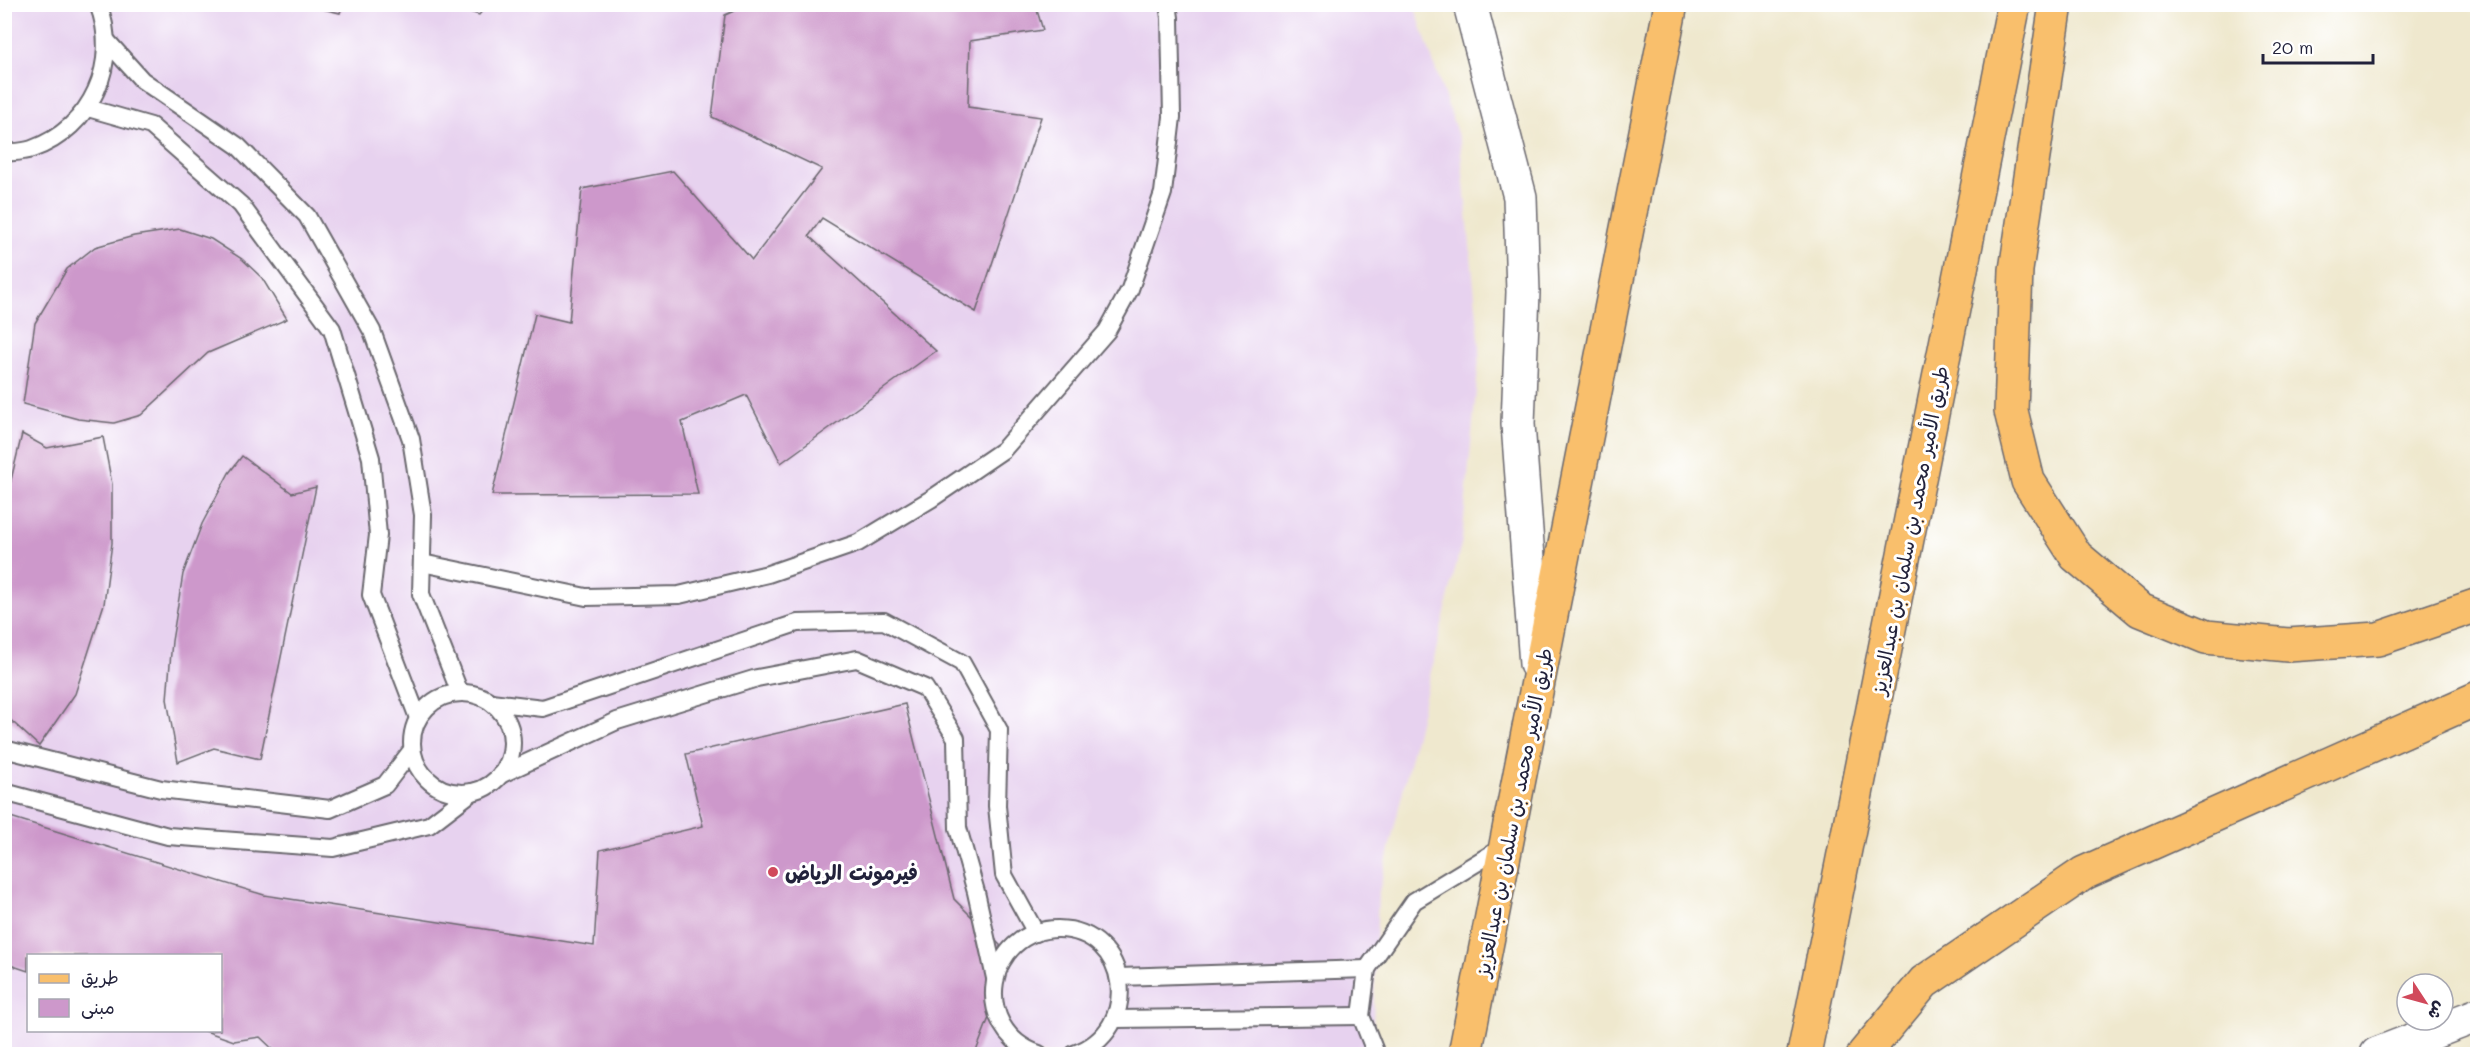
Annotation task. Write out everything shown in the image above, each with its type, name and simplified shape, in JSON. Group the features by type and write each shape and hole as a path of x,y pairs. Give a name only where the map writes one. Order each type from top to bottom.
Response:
{"main road":[{"name":"طريق الأمير محمد بن سلمان بن عبدالعزيز","path":"1465,1054 1671,4"},
{"name":"طريق الأمير محمد بن سلمان بن عبدالعزيز","path":"1804,1054 2014,4"},
{"path":"2056,4 2016,270 2011,411 2028,481 2076,556 2140,610 2206,637 2288,645 2378,639 2478,604"},
{"path":"1864,1054 1924,982 2084,873 2478,698"}],"street":[{"path":"1470,4 1520,197 1523,292 1518,424 1538,685"},
{"path":"2377,1054 2478,1015"}],"lane":[{"path":"422,563 586,597 679,595 768,574 858,543 931,499 1004,450 1107,331 1130,289 1163,193 1172,117 1168,4"},
{"path":"4,153 32,150 63,133 88,108 102,76 107,41 98,5"},
{"path":"107,41 142,80 238,146 307,216 372,331 411,439 423,515 421,594 460,693"},
{"path":"88,108 151,126 241,205 332,329 371,458 378,535 371,595 418,718"},
{"path":"472,792 456,792 440,788 427,779 417,766 412,750 412,734 418,718 429,705 443,697 460,693 476,695 491,702 543,708 797,623 884,621 962,663 999,730 997,806 1004,876 1036,933"},
{"path":"4,792 168,836 333,848 429,825 472,792 488,785 500,775 617,721 757,678 857,659 925,688 956,738 958,828 976,892 995,978"},
{"path":"491,702 502,713 506,721 512,745 508,760 500,775"},
{"path":"4,749 161,789 330,809 385,785 412,750"},
{"path":"1376,1054 1361,1016 1368,969 1414,901 1506,844"},
{"path":"1039,1054 1026,1050 1010,1037 999,1020 993,1000 995,978 1003,959 1017,943 1036,933 1057,929 1078,933 1096,943 1111,958 1119,977 1121,999 1116,1019 1104,1037 1088,1050 1074,1054"},
{"path":"1119,977 1368,969"},
{"path":"1116,1019 1361,1016"}],"shaded area":[{"path":"5,5 1414,5 1460,142 1480,348 1462,540 1378,896 1373,1026 1367,1054 5,1054"}],"building":[{"path":"302,4 343,4 340,13"},
{"path":"444,4 488,4 479,15"},
{"path":"750,4 1035,4 1043,30 970,41 968,107 1041,117 976,312 822,218 809,236 936,351 781,463 746,395 682,422 698,494 492,495 535,314 569,322 582,189 673,171 752,260 822,169 712,117 725,15"},
{"path":"180,229 211,239 242,259 262,278 287,319 208,353 141,415 114,423 78,419 23,404 35,323 67,269 95,247 134,236"},
{"path":"22,434 47,448 103,437 112,484 112,543 104,604 75,694 39,746 4,714 4,509"},
{"path":"242,456 292,493 316,487 260,759 214,748 178,762 167,699 172,641 183,574 202,524 229,473"},
{"name":"فيرمونت الرياض","path":"905,704 954,899 1000,945 1000,989 975,1054 278,1054 260,1037 234,1041 208,1032 222,1032 222,954 27,954 27,971 4,963 4,815 264,895 594,946 600,850 703,826 686,754"}],"place":[{"name":"فيرمونت الرياض","path":"773,872"}]}
